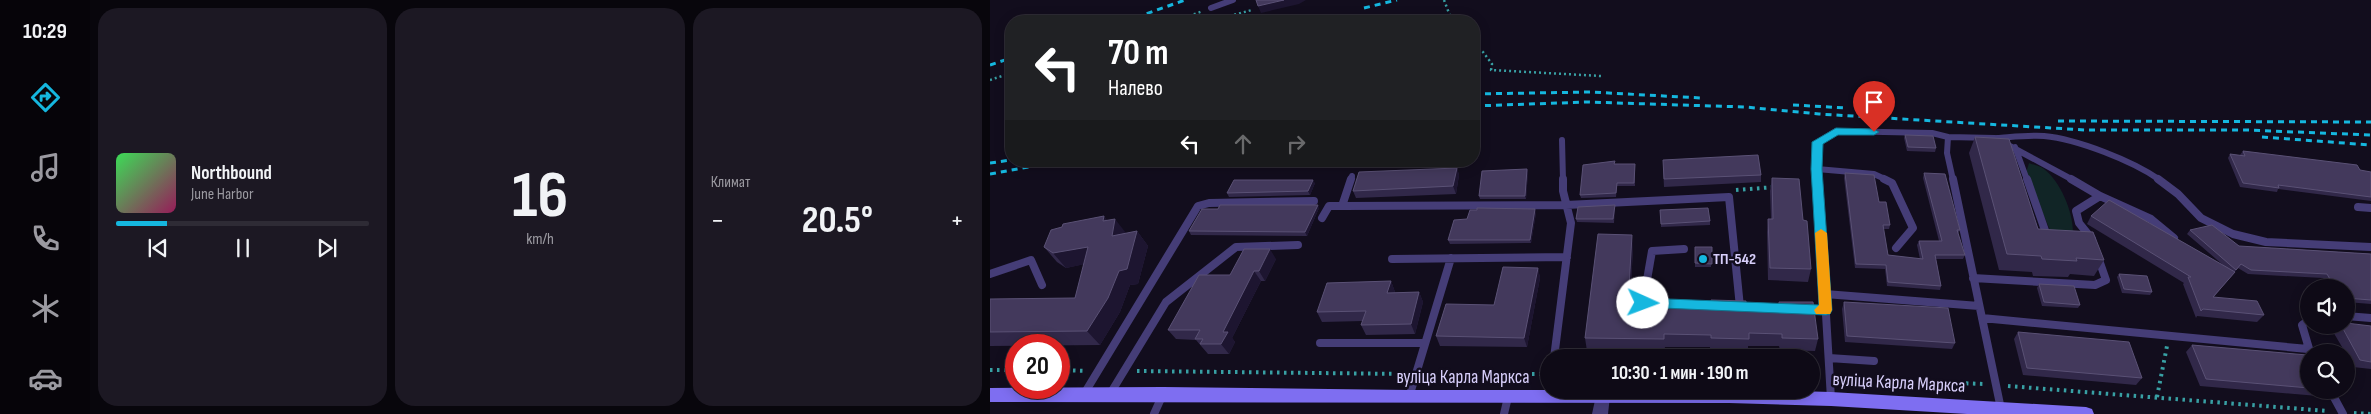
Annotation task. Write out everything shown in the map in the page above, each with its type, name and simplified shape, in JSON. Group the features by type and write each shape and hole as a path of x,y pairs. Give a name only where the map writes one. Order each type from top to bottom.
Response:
{"main road":[{"name":"вуліца Карла Маркса","path":"990,395 1163,394 1508,397 1540,394"},
{"name":"вуліца Карла Маркса","path":"1820,399 2086,414"}],"street":[{"path":"1600,414 1602,399"}],"lane":[{"path":"1210,8 1233,0"},
{"path":"1831,399 1817,169 1818,142 1836,131 1932,133 1948,137 2044,136 2088,147 2130,163 2155,177 2178,194 2200,218 2233,234 2266,242 2371,247"},
{"path":"1948,137 1948,153 2001,409"},
{"path":"1995,138 2015,147 2100,196 2151,219 2181,244"},
{"path":"1555,349 1571,223 1563,191 1562,140"},
{"path":"2015,147 2046,236 2055,237"},
{"path":"1817,169 1874,174 1892,183 1913,228 1896,248"},
{"path":"1342,206 1352,176"},
{"path":"1973,278 2095,285 2106,280 2093,240 2079,222 2076,211 2100,196"},
{"path":"1322,218 1329,206 1566,205 1729,197 1740,307"},
{"path":"1084,394 1187,221 1198,206 1209,203 1314,201"},
{"path":"2358,207 2371,208"},
{"path":"2084,240 2093,240"},
{"path":"1110,394 1166,302 1236,247 1298,246"},
{"path":"1684,249 1652,251 1649,259 1643,303 1701,305"},
{"path":"1392,259 1567,257"},
{"path":"1409,397 1451,258"},
{"path":"990,274 1031,260 1042,285"},
{"path":"1825,294 1979,306"},
{"path":"1730,306 1750,307"},
{"path":"1816,310 1826,310"},
{"path":"2355,317 2371,318"},
{"path":"1982,318 2300,350"},
{"path":"1320,343 1425,343"},
{"path":"1829,358 1874,361"},
{"path":"1154,414 1163,394"},
{"path":"1504,414 1508,397"},
{"path":"2335,399 2343,413"}],"path":[{"path":"1444,0 1450,15"},
{"path":"1191,15 1210,8"},
{"path":"1233,15 1252,10"},
{"path":"1480,50 1492,64 1491,70 1601,76"},
{"path":"990,80 1005,75"},
{"path":"1729,197 1730,190 1778,186"},
{"path":"2157,397 2170,336"},
{"path":"990,370 1005,370"},
{"path":"1070,370 1098,371"},
{"path":"1124,371 1540,374"},
{"path":"1820,378 1995,385 2371,414"}],"green space":[{"path":"2029,163 2044,169 2055,181 2068,206 2073,232 2050,230 2026,173"}],"building":[{"path":"1256,0 1284,0 1258,6"},
{"path":"1905,135 1933,136 1936,148 1908,147"},
{"path":"1975,137 2009,139 2038,229 2093,232 2104,260 2076,258 2077,261 2042,259 2041,256 2007,254"},
{"path":"2243,151 2357,165 2360,170 2371,172 2371,197 2278,185 2279,188 2243,183 2230,154 2245,156"},
{"path":"1758,155 1761,175 1664,179 1663,160"},
{"path":"1615,161 1614,164 1635,164 1634,183 1617,183 1616,193 1580,195 1583,165"},
{"path":"1457,168 1453,186 1353,191 1359,172"},
{"path":"1527,169 1525,196 1479,196 1482,171"},
{"path":"1845,173 1874,175 1879,202 1886,202 1890,225 1883,225 1888,255 1923,259 1919,241 1942,241 1924,173 1945,174 1960,230 1957,230 1965,255 1935,255 1941,286 1888,282 1886,265 1856,264"},
{"path":"1772,178 1799,179 1803,220 1807,221 1811,269 1770,268 1768,219 1773,219"},
{"path":"1234,180 1313,180 1308,191 1227,193"},
{"path":"2109,200 2235,272 2213,297 2257,301 2264,315 2203,309 2201,311 2188,277 2191,277 2091,216"},
{"path":"1220,205 1318,205 1305,232 1189,231 1202,209 1218,209"},
{"path":"1615,205 1613,219 1576,219 1578,207"},
{"path":"1477,208 1535,209 1530,240 1448,240 1454,220 1467,219 1470,210 1477,210"},
{"path":"1708,208 1710,221 1661,224 1660,210"},
{"path":"1104,216 1103,221 1115,219 1112,236 1137,231 1127,269 1119,271 1108,298 1087,331 990,332 990,299 1075,298 1088,247 1053,253 1044,247 1051,230 1062,227 1063,224"},
{"path":"2212,225 2239,246 2371,254 2371,300 2355,299 2355,279 2330,279 2327,274 2251,270 2241,264 2236,270 2190,230"},
{"path":"1598,234 1632,235 1628,305 1679,306 1680,302 1711,303 1711,300 1746,301 1746,305 1779,306 1779,302 1813,302 1818,339 1782,338 1782,334 1749,333 1749,339 1711,338 1711,335 1664,334 1664,339 1585,338"},
{"name":"ТП-542","path":"1695,247 1712,247 1712,264 1695,263"},
{"path":"1244,249 1270,249 1259,271 1254,271 1223,332 1228,332 1221,344 1200,344 1203,339 1195,339 1200,330 1168,330 1199,275 1230,275"},
{"path":"1503,267 1538,268 1524,338 1436,336 1446,304 1494,305"},
{"path":"2119,274 2147,276 2152,292 2124,289"},
{"path":"1391,281 1387,293 1419,292 1411,324 1361,325 1366,311 1317,312 1327,283"},
{"path":"2039,284 2074,286 2080,305 2044,302"},
{"path":"1844,302 1948,308 1955,343 1847,336"},
{"path":"2355,324 2371,326 2371,362 2360,360 2355,351 2355,344 2351,344 2346,334 2355,334"},
{"path":"2018,332 2129,342 2142,378 2027,368"},
{"path":"2192,345 2300,354 2300,387 2206,379"}],"railway":[{"path":"1143,15 1185,0"},
{"path":"1364,8 1397,0"},
{"path":"990,65 1005,60"},
{"path":"1480,94 1590,92 1701,98"},
{"path":"1480,106 1587,102 1745,107 1819,114 2085,130 2246,130 2371,135"},
{"path":"1793,105 1846,108"},
{"path":"2058,121 2371,122"},
{"path":"2262,137 2371,145"},
{"path":"990,163 1005,161"},
{"path":"990,174 1029,167"}],"slow traffic":[{"path":"1821,233 1826,310 1821,310"}],"place":[{"name":"ТП-542","path":"1703,259"}],"route":[{"path":"1643,303 1826,310 1817,169 1818,142 1836,131 1874,132"}]}
